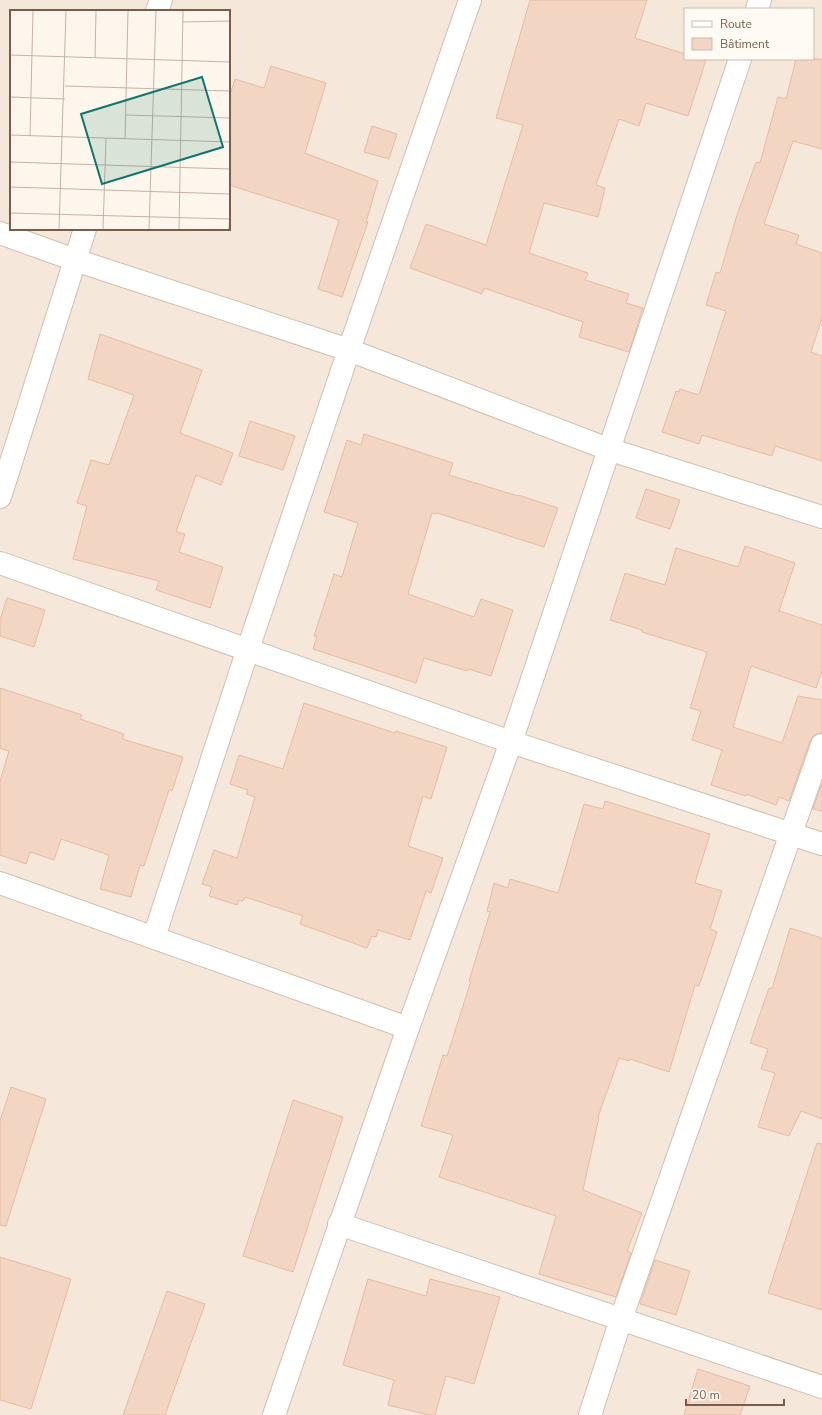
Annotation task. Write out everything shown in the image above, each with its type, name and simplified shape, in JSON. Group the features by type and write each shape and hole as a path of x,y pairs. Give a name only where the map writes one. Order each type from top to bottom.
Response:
{"street":[{"path":"157,10 161,0"},
{"path":"154,937 248,649 349,350 470,0"},
{"path":"274,1415 408,1028 511,742 740,60"},
{"path":"0,497 85,230"},
{"path":"0,233 75,260 349,350 608,449 822,517"},
{"path":"0,563 511,742 822,844"},
{"path":"590,1415 621,1319 822,745"},
{"path":"0,883 408,1028"},
{"path":"339,1224 822,1387"}],"shaded area":[{"path":"0,0 822,0 822,1415 0,1415"}],"building":[{"path":"530,0 647,0 635,38 684,54 684,60 706,60 688,116 646,103 639,126 619,119 596,185 605,188 598,217 544,203 529,253 588,273 585,280 629,294 626,303 643,308 629,352 579,337 583,322 484,288 482,294 410,268 426,224 486,245 523,125 496,118"},
{"path":"822,59 822,149 793,141 764,224 799,235 796,244 822,253 822,318 811,352 822,356 822,461 775,446 772,456 702,435 699,444 662,432 676,391 679,392 680,389 699,395 726,311 706,305 716,272 720,273 737,215 756,162 760,163 778,97 786,99 796,60"},
{"path":"271,66 326,83 305,153 378,181 366,222 368,222 342,297 318,289 339,220 230,185 230,95 235,79 264,88"},
{"path":"372,126 397,134 389,159 364,152"},
{"path":"100,334 202,370 180,433 233,453 221,485 196,475 176,532 185,534 179,552 223,567 210,608 156,590 159,581 73,559 87,506 77,503 91,460 109,465 134,395 88,379"},
{"path":"250,421 295,436 283,470 239,456"},
{"path":"364,434 453,463 449,475 558,508 544,547 437,513 432,513 408,594 474,617 481,599 513,610 491,676 468,669 467,671 424,658 416,683 313,649 317,636 314,636 334,574 342,577 358,523 324,512 347,440 361,445"},
{"path":"646,489 680,500 670,529 636,518"},
{"path":"745,546 795,563 779,611 822,625 822,670 816,688 751,666 733,727 782,743 798,696 822,700 822,733 814,735 810,741 789,801 779,797 776,805 746,794 746,796 711,785 722,750 692,740 701,711 690,708 707,652 642,632 642,630 610,620 625,573 665,585 676,548 738,567"},
{"path":"7,598 45,610 34,647 0,636 0,620"},
{"path":"0,688 82,715 80,719 124,734 122,739 183,757 172,791 169,790 144,866 140,865 131,897 100,889 109,855 61,839 54,860 30,852 26,864 0,855 0,781 9,751 0,748"},
{"path":"304,703 395,733 396,731 447,747 431,799 423,796 408,846 443,858 431,893 426,891 410,940 378,930 376,937 372,936 367,948 300,924 303,916 245,897 243,901 239,900 237,905 209,896 212,887 202,884 214,850 237,858 255,797 246,794 248,790 230,784 239,755 283,769"},
{"path":"822,783 822,811 813,809"},
{"path":"605,801 710,834 695,883 722,891 710,929 717,932 699,986 695,985 669,1072 630,1059 629,1061 619,1058 598,1117 583,1190 642,1213 627,1251 631,1253 616,1297 539,1274 556,1216 439,1177 453,1135 421,1126 443,1055 447,1056 471,981 469,981 490,912 487,911 494,883 508,888 510,879 558,893 584,804 603,809"},
{"path":"790,928 822,938 822,1119 801,1111 789,1136 758,1127 775,1073 761,1069 768,1049 750,1043 769,988 772,989"},
{"path":"11,1087 46,1099 6,1226 0,1225 0,1121"},
{"path":"293,1100 343,1117 293,1272 243,1256"},
{"path":"817,1143 822,1144 822,1310 768,1293"},
{"path":"0,1257 71,1279 31,1409 0,1400"},
{"path":"655,1260 690,1271 676,1315 640,1304"},
{"path":"368,1279 426,1296 430,1279 500,1297 474,1384 446,1376 435,1415 428,1415 388,1405 394,1380 343,1365"},
{"path":"167,1291 205,1304 165,1415 123,1415"},
{"path":"698,1369 750,1386 740,1415 684,1415"}]}
